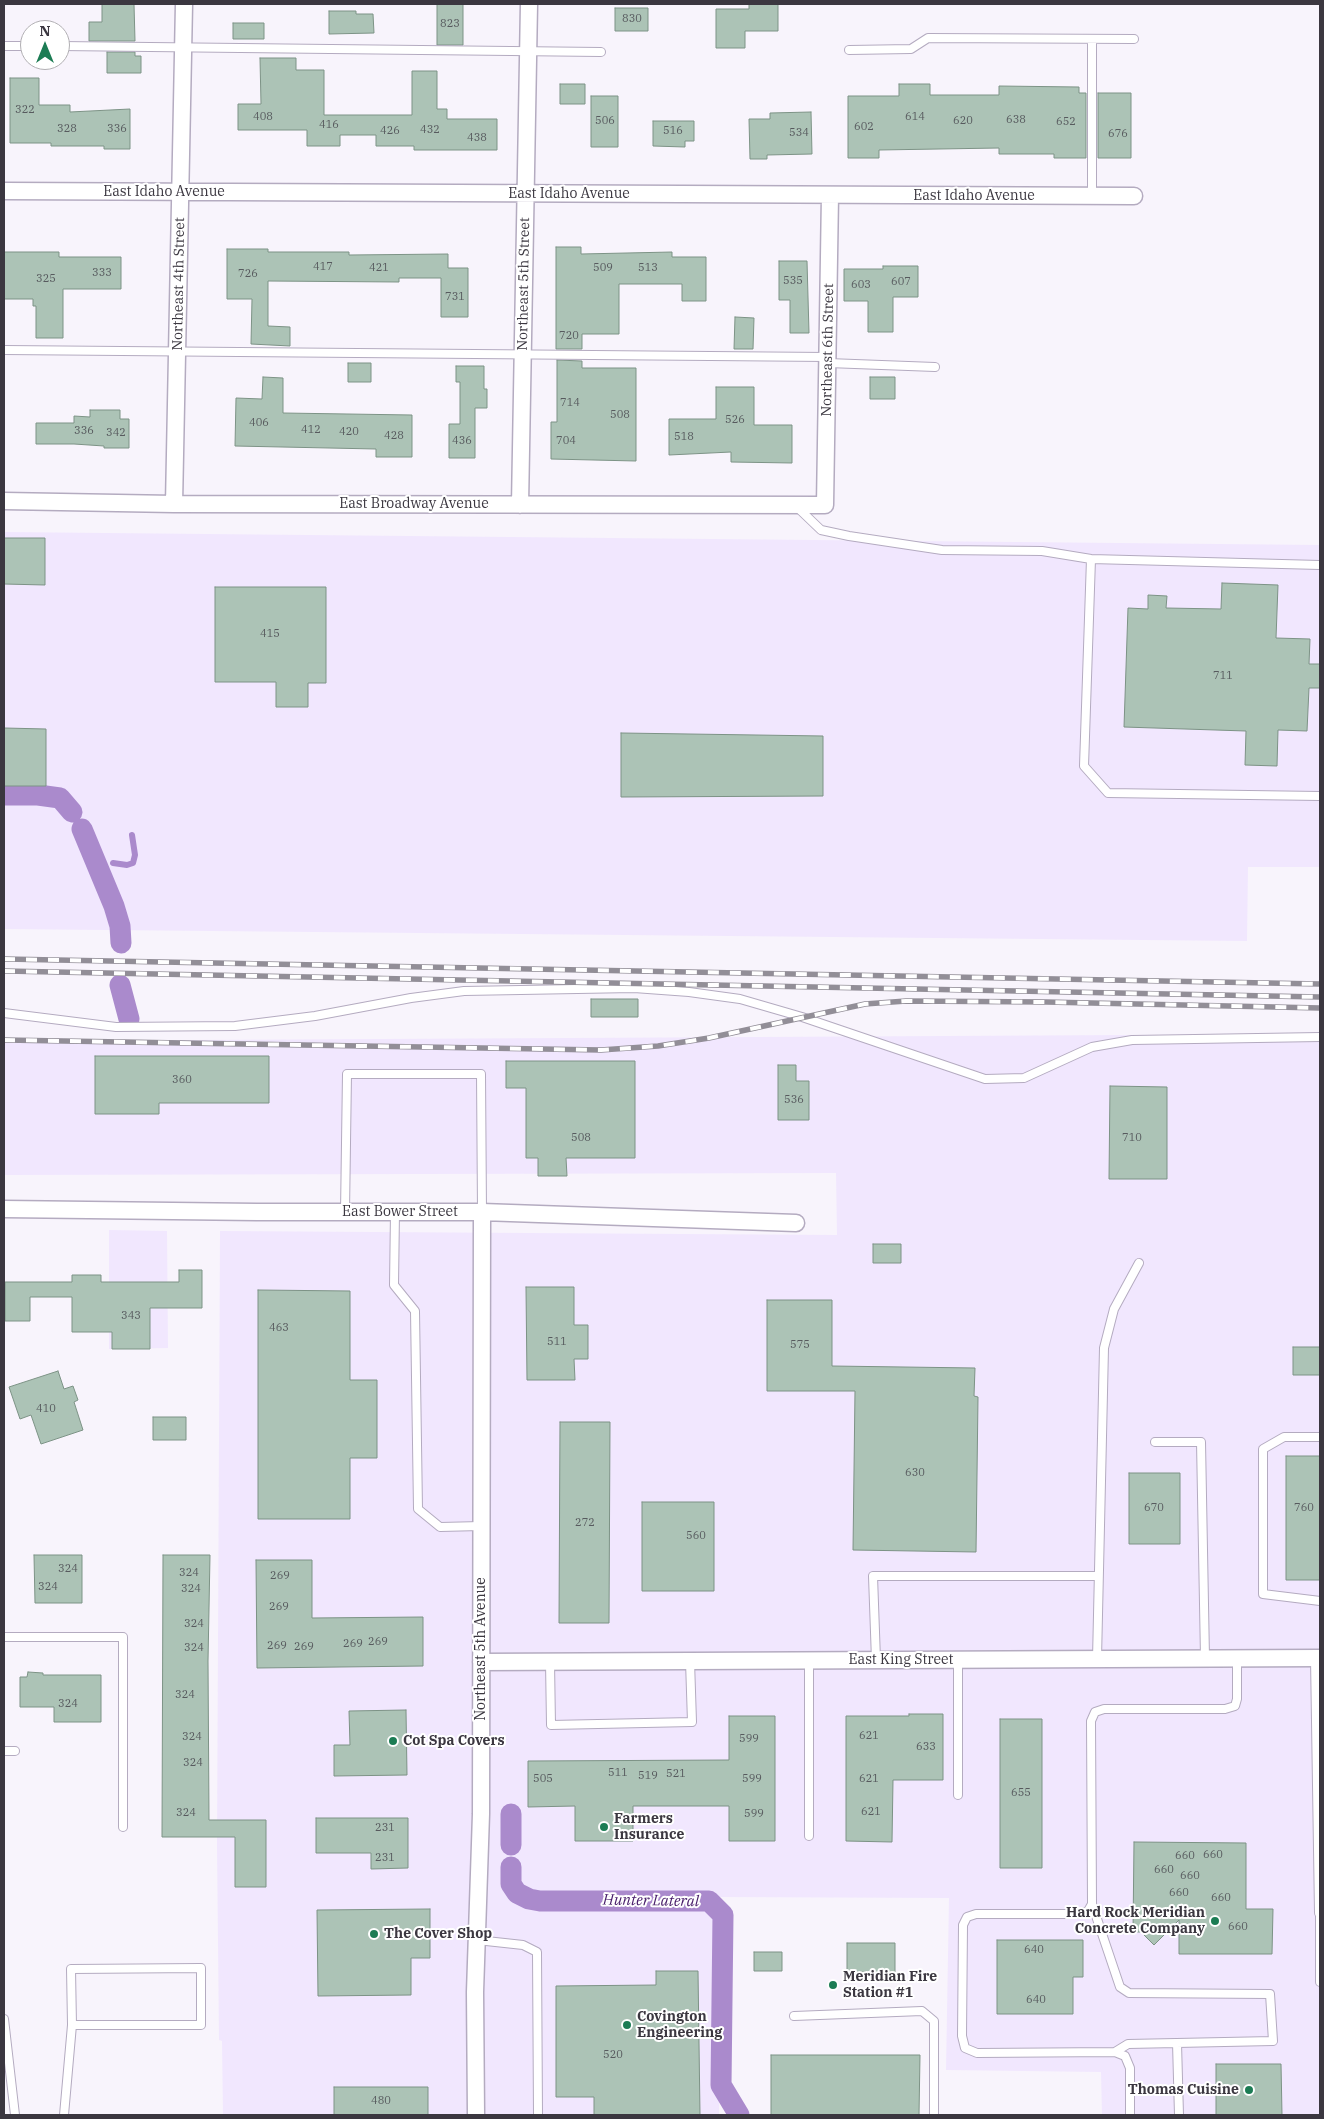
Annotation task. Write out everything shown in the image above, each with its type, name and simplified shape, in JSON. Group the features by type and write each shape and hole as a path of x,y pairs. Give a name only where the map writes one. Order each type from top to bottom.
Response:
{"street":[{"name":"Northeast 4th Street","path":"174,504 184,4"},
{"name":"Northeast 5th Street","path":"520,505 529,4"},
{"name":"East Idaho Avenue","path":"4,191 1134,196"},
{"name":"Northeast 6th Street","path":"825,505 830,195"},
{"name":"East Broadway Avenue","path":"4,501 174,504 825,505"},
{"name":"East Bower Street","path":"4,1209 482,1212 796,1223"},
{"name":"Northeast 5th Avenue","path":"476,2115 475,1992 481,1814 482,1212"},
{"name":"East King Street","path":"481,1662 1318,1658"}],"lane":[{"path":"849,50 911,49 928,38 1134,39"},
{"path":"1092,39 1092,196"},
{"path":"4,46 20,46"},
{"path":"70,46 601,52"},
{"path":"4,350 523,354 828,360 935,367"},
{"path":"795,505 821,530 942,550 1042,551 1091,559 1320,565"},
{"path":"1091,559 1084,766 1108,793 1320,796"},
{"path":"4,1013 116,1027 235,1026 315,1016 411,998 464,991 634,988 689,992 740,999 802,1017 985,1079 1024,1078 1092,1046 1132,1040 1320,1037"},
{"path":"345,1212 347,1074 481,1074 482,1212"},
{"path":"395,1212 394,1285 415,1311 418,1509 440,1527 481,1526"},
{"path":"1096,1659 1104,1348 1114,1309 1139,1263"},
{"path":"1320,1437 1284,1437 1263,1449 1263,1594 1320,1601"},
{"path":"1155,1442 1201,1442 1205,1658"},
{"path":"876,1660 873,1576 1098,1576"},
{"path":"4,1637 123,1637 123,1827"},
{"path":"1115,2052 1128,2044 1273,2041 1270,1994 1130,1993 1120,1987 1092,1904 1091,1721 1095,1712 1104,1710 1225,1710 1235,1706 1237,1699 1237,1658"},
{"path":"1318,1658 1320,1982"},
{"path":"809,1660 809,1836"},
{"path":"958,1660 958,1795"},
{"path":"550,1662 550,1725 692,1722 690,1661"},
{"path":"4,1751 15,1751"},
{"path":"1092,1904 1088,1911 1077,1914 976,1914 967,1917 963,1925 962,2036 965,2048 977,2053 1115,2052 1125,2056 1130,2068 1130,2115"},
{"path":"476,1940 523,1945 537,1952 538,2115"},
{"path":"64,2115 72,2025 71,1969 201,1968 201,2025 72,2025"},
{"path":"794,2016 922,2012 934,2021 934,2115"},
{"path":"4,2019 15,2115"},
{"path":"1178,2043 1179,2115"}],"shaded area":[{"path":"4,532 1320,545 1320,867 1248,867 1247,941 4,929"},
{"path":"1320,1034 1320,2115 1102,2115 1101,2072 946,2070 949,1898 720,1897 719,2115 223,2115 222,2041 219,2040 217,1845 220,1231 837,1235 836,1173 4,1175 4,1041"},
{"path":"109,1230 167,1231 168,1348 109,1349"}],"building":[{"path":"102,4 134,4 135,41 89,41 89,22 102,22"},
{"path":"437,4 463,4 463,45 437,45"},
{"path":"749,4 778,4 778,31 745,31 745,48 716,48 716,9 749,9"},
{"path":"615,8 648,8 648,31 615,31"},
{"path":"329,11 356,11 356,14 373,14 374,33 329,34"},
{"path":"233,23 264,23 264,39 233,39"},
{"path":"107,52 135,52 135,56 141,56 141,73 107,73"},
{"path":"260,58 296,58 296,70 324,70 324,115 412,115 412,71 437,71 437,109 447,109 447,119 497,119 497,150 414,150 414,146 376,146 376,135 340,135 340,146 307,146 307,130 238,130 238,104 261,104"},
{"path":"10,78 39,78 39,105 70,105 70,112 130,109 130,149 104,149 104,146 51,146 51,143 10,143"},
{"path":"560,84 585,84 585,104 560,104"},
{"path":"899,84 930,84 930,95 999,95 999,86 1079,87 1079,93 1086,93 1086,158 1054,158 1054,154 999,154 999,148 879,150 879,158 848,158 848,96 899,96"},
{"path":"1098,93 1131,93 1131,158 1098,158"},
{"path":"591,96 618,96 618,147 591,147"},
{"path":"811,112 812,154 767,155 767,159 750,159 749,119 770,119 770,113"},
{"path":"653,121 694,121 694,141 685,141 685,147 653,146"},
{"path":"556,247 581,247 581,254 672,252 672,257 706,257 706,301 682,301 682,284 619,284 619,334 582,334 582,349 556,349"},
{"path":"227,249 268,249 268,252 349,252 349,255 448,254 448,268 468,268 468,317 441,317 441,278 399,278 399,282 268,281 268,326 290,327 290,346 251,344 252,299 227,299"},
{"path":"4,252 59,252 59,257 121,257 121,289 63,289 63,338 36,338 36,306 33,306 33,299 4,299"},
{"path":"779,261 807,261 809,333 790,333 790,300 779,300"},
{"path":"883,266 918,266 918,297 893,297 893,332 868,332 868,301 844,301 844,269 883,269"},
{"path":"735,317 754,318 753,349 734,349"},
{"path":"557,360 582,361 582,368 636,368 636,461 551,459 551,422 557,422"},
{"path":"348,363 371,363 371,382 348,382"},
{"path":"456,366 484,366 484,389 487,389 487,408 475,408 475,458 449,458 449,424 460,424 460,382 456,382"},
{"path":"263,377 283,378 283,413 412,415 412,457 376,457 376,449 235,446 236,398 262,399"},
{"path":"870,377 895,377 895,399 870,399"},
{"path":"716,387 754,387 754,425 792,425 792,463 731,462 731,452 669,455 669,419 716,419"},
{"path":"90,410 120,410 120,419 129,419 129,448 104,448 104,446 74,444 36,444 36,423 74,423 74,416 90,417"},
{"path":"4,538 45,538 45,585 4,584"},
{"path":"1222,583 1278,585 1276,638 1310,639 1309,664 1320,664 1320,688 1309,688 1307,731 1278,730 1277,766 1245,765 1246,731 1124,727 1128,608 1148,609 1148,595 1167,596 1166,608 1221,609"},
{"path":"215,587 326,587 326,683 308,683 308,707 276,707 276,682 215,682"},
{"path":"4,728 46,729 46,786 4,786"},
{"path":"621,733 823,736 823,796 621,797"},
{"path":"591,999 638,999 638,1017 591,1017"},
{"path":"95,1056 269,1056 269,1103 159,1103 159,1114 95,1114"},
{"path":"506,1061 635,1061 635,1158 566,1158 567,1176 538,1176 538,1158 526,1158 526,1088 506,1088"},
{"path":"778,1065 796,1065 796,1081 809,1081 809,1120 778,1120"},
{"path":"1110,1086 1167,1087 1167,1179 1109,1179"},
{"path":"873,1244 901,1244 901,1263 873,1263"},
{"path":"179,1270 202,1270 202,1308 150,1308 150,1349 112,1349 112,1332 72,1332 72,1297 30,1297 30,1321 5,1321 5,1282 72,1282 72,1275 101,1275 101,1282 179,1282"},
{"path":"526,1287 574,1287 574,1325 588,1325 588,1359 574,1359 575,1380 527,1380"},
{"path":"258,1290 350,1291 350,1380 377,1380 377,1458 350,1458 350,1519 258,1519"},
{"path":"767,1300 832,1300 832,1366 975,1368 974,1396 978,1397 976,1552 853,1550 855,1391 767,1391"},
{"path":"1293,1347 1320,1347 1320,1375 1293,1375"},
{"path":"58,1371 64,1389 73,1386 78,1400 74,1402 83,1430 41,1444 31,1415 20,1419 9,1387"},
{"path":"153,1417 186,1417 186,1440 153,1440"},
{"path":"560,1422 610,1422 609,1623 559,1623"},
{"path":"1286,1456 1320,1456 1320,1580 1286,1580"},
{"path":"1129,1473 1180,1473 1180,1544 1129,1544"},
{"path":"642,1502 714,1502 714,1591 642,1591"},
{"path":"34,1555 82,1555 82,1603 35,1603"},
{"path":"163,1555 210,1555 208,1661 209,1820 266,1820 266,1887 235,1887 235,1837 162,1837"},
{"path":"256,1560 312,1560 312,1618 423,1617 423,1666 257,1668"},
{"path":"28,1672 43,1673 43,1675 101,1675 101,1722 54,1722 54,1707 20,1707 20,1677 27,1677"},
{"path":"406,1710 407,1775 334,1776 334,1745 350,1745 349,1711"},
{"path":"909,1714 943,1714 943,1780 893,1780 892,1842 846,1841 846,1716 909,1716"},
{"path":"729,1716 775,1716 775,1841 729,1841 729,1806 633,1806 633,1841 575,1841 575,1806 528,1807 528,1761 729,1760"},
{"path":"1000,1719 1042,1719 1042,1868 1000,1868"},
{"path":"316,1818 408,1818 408,1868 371,1869 371,1853 316,1853"},
{"path":"1134,1842 1246,1843 1246,1909 1273,1909 1272,1954 1179,1954 1179,1920 1154,1945 1141,1932 1133,1932"},
{"name":"The Cover Shop","path":"430,1909 430,1958 411,1958 411,1995 318,1996 317,1910"},
{"path":"997,1940 1083,1940 1083,1977 1073,1977 1073,2014 997,2014"},
{"path":"847,1943 895,1943 895,1972 847,1972"},
{"path":"754,1952 782,1952 782,1971 754,1971"},
{"name":"Covington Engineering","path":"656,1971 698,1971 700,2115 594,2115 594,2097 556,2097 556,1986 656,1985"},
{"path":"771,2055 920,2055 919,2115 771,2115"},
{"name":"Thomas Cuisine","path":"1216,2064 1281,2064 1282,2115 1216,2115"},
{"path":"334,2087 428,2087 428,2115 334,2115"}],"waterway":[{"name":"Hunter Lateral","path":"4,795 38,795 60,798 72,812"},
{"name":"Hunter Lateral","path":"82,829 114,906 120,926 121,943"},
{"path":"113,863 127,865 133,863 135,855 132,835"},
{"name":"Hunter Lateral","path":"120,985 129,1019"},
{"name":"Hunter Lateral","path":"511,1814 511,1845"},
{"name":"Hunter Lateral","path":"511,1867 511,1884 517,1893 529,1899 540,1901 709,1901 723,1915 721,2085 739,2115"}],"railway":[{"path":"4,959 1320,984"},
{"path":"4,971 1320,997"},
{"path":"4,1040 601,1050 658,1046 709,1038 865,1004 906,1001 1320,1008"}],"place":[{"name":"Cot Spa Covers","path":"393,1741"},
{"name":"Farmers Insurance","path":"604,1827"},
{"name":"Hard Rock Meridian Concrete Company","path":"1215,1921"},
{"name":"The Cover Shop","path":"374,1934"},
{"name":"Meridian Fire Station #1","path":"833,1985"},
{"name":"Covington Engineering","path":"627,2025"},
{"name":"Thomas Cuisine","path":"1249,2090"}]}
